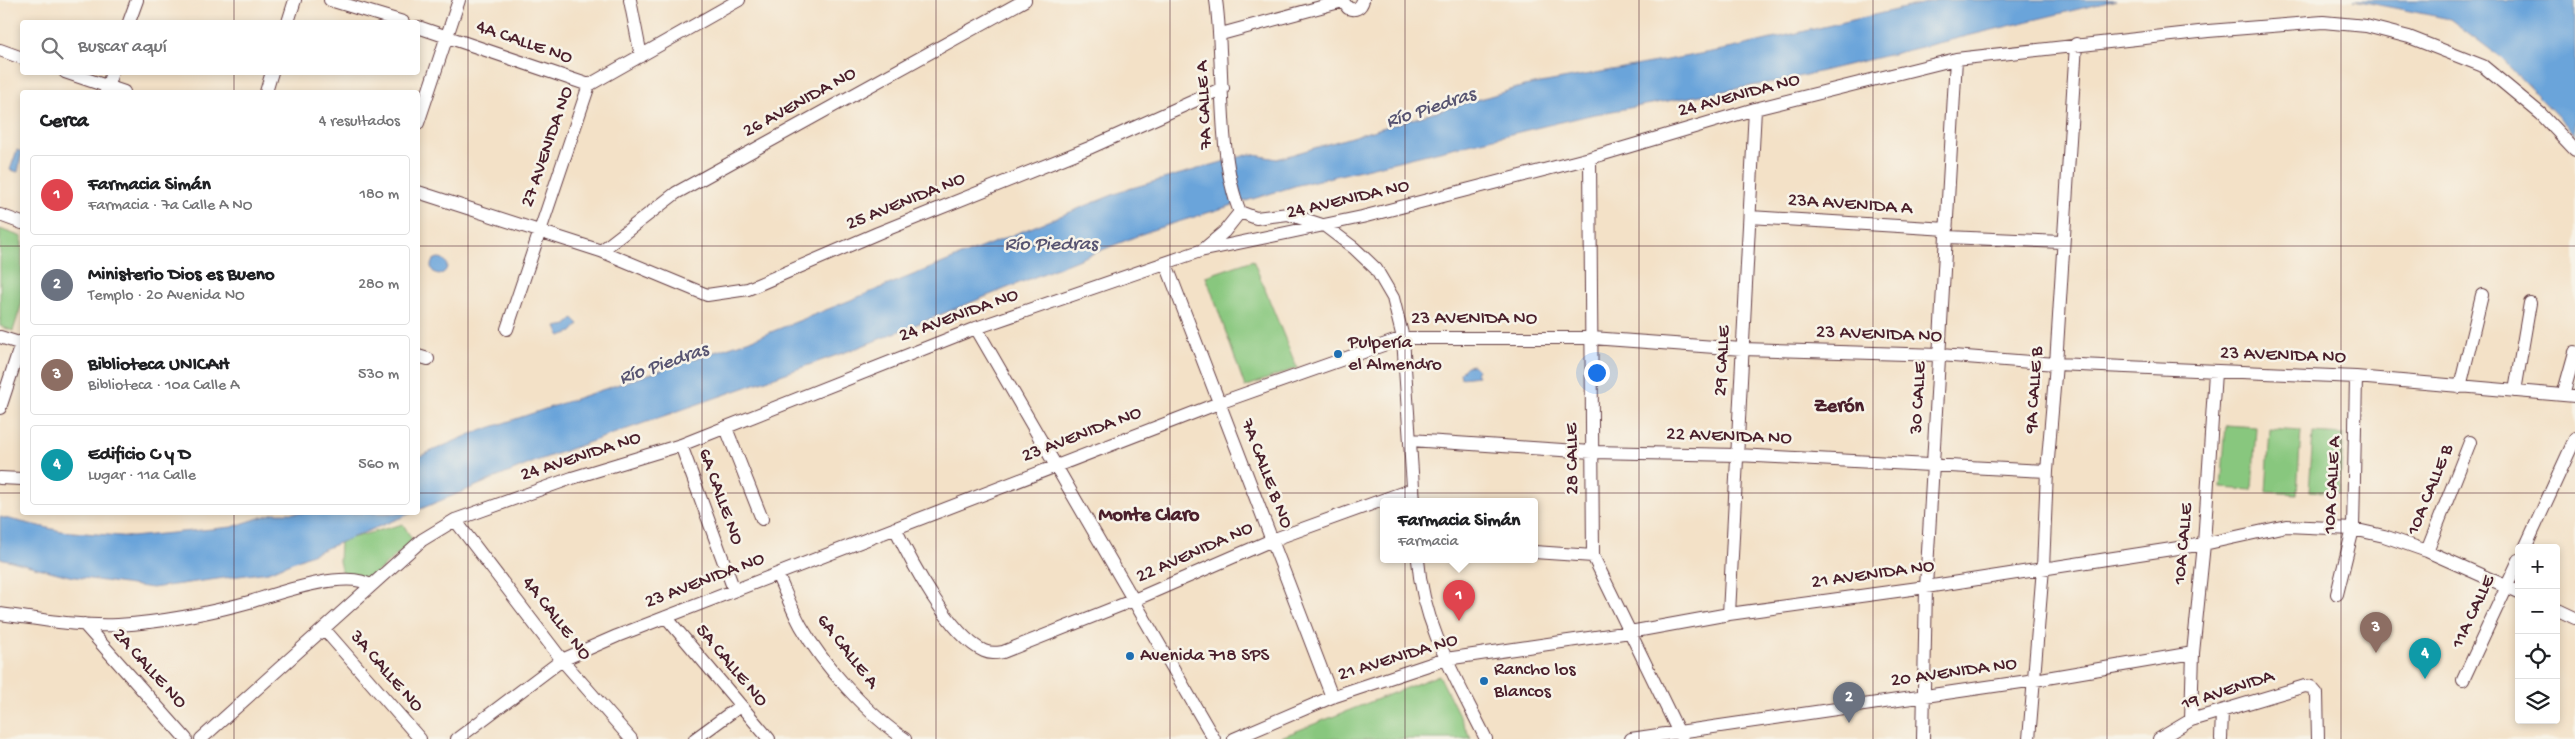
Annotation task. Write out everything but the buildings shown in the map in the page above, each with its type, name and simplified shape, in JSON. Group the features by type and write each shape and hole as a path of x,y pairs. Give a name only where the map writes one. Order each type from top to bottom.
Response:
{"street":[{"path":"130,20 137,0"},
{"path":"289,20 295,0"},
{"path":"330,0 396,20"},
{"path":"420,117 459,0"},
{"path":"630,0 641,56"},
{"name":"27 AVENIDA NO","path":"507,329 589,85 739,0"},
{"name":"26 AVENIDA NO","path":"600,251 676,193 1025,0"},
{"name":"7A CALLE A","path":"1216,0 1221,34 1226,157 1239,209"},
{"path":"1221,34 1342,1 1348,8 1355,9 1361,6 1363,0"},
{"name":"24 AVENIDA NO","path":"201,739 422,540 455,520 572,478 681,445 976,328 1200,251 1325,226 1590,158 1755,110 1956,58 2076,44 2323,22 2366,26 2409,37 2483,66 2541,114 2575,150"},
{"name":"4A CALLE NO","path":"420,28 589,85"},
{"name":"9A CALLE B","path":"2030,739 2043,568 2047,471 2056,364 2062,242 2076,44"},
{"path":"0,50 20,57"},
{"name":"30 CALLE","path":"1923,739 1926,587 1956,58"},
{"path":"72,75 107,90 111,75"},
{"path":"267,90 271,75"},
{"name":"25 AVENIDA NO","path":"600,251 707,295 748,289 878,233 1089,148 1223,88"},
{"name":"29 CALLE","path":"1729,614 1755,110"},
{"name":"28 CALLE","path":"1590,158 1593,556 1680,735"},
{"path":"420,193 600,251"},
{"path":"1200,251 1224,232 1239,209 1256,218 1288,214 1325,226 1354,248 1376,270 1393,298 1403,338 1414,496"},
{"path":"0,215 20,222"},
{"name":"23A AVENIDA A","path":"1750,217 2062,242"},
{"name":"7A CALLE B NO","path":"1166,264 1332,697"},
{"path":"2460,387 2482,295"},
{"path":"2515,391 2530,303"},
{"path":"976,328 1214,739"},
{"path":"0,337 20,342"},
{"name":"23 AVENIDA NO","path":"457,739 562,660 734,590 1219,402 1403,338 1592,338 1742,350 1940,355 2056,364 2356,377 2569,396"},
{"path":"0,408 20,349"},
{"path":"2569,396 2575,352"},
{"name":"10A CALLE","path":"2191,720 2193,653 2204,544 2215,372"},
{"name":"10A CALLE A","path":"2337,594 2353,529 2356,377"},
{"path":"726,428 762,519"},
{"path":"2527,544 2575,439"},
{"name":"22 AVENIDA NO","path":"1410,440 1592,452 1737,455 2047,471"},
{"name":"10A CALLE B","path":"2427,551 2470,442"},
{"name":"6A CALLE NO","path":"681,445 734,590"},
{"path":"0,478 20,479"},
{"name":"22 AVENIDA NO","path":"895,528 928,590 950,619 972,644 992,653 1003,652 1134,600 1272,540 1380,507"},
{"name":"4A CALLE NO","path":"455,520 562,660 631,739"},
{"name":"21 AVENIDA NO","path":"1234,739 1332,697 1446,659 1630,632 1729,614 1926,587 2204,544 2286,526 2353,529 2384,536 2427,551 2515,590"},
{"path":"1538,552 1593,556"},
{"path":"1418,563 1420,583 1428,617 1446,659 1486,739"},
{"name":"11A CALLE","path":"2463,680 2515,569"},
{"name":"6A CALLE A","path":"777,574 801,626 821,654 854,694 884,726 905,739"},
{"path":"0,614 84,624 118,625 207,612 318,582 361,580 371,586"},
{"path":"2560,611 2575,618"},
{"name":"5A CALLE NO","path":"666,617 768,739"},
{"name":"2A CALLE NO","path":"84,624 186,739"},
{"name":"3A CALLE NO","path":"324,629 420,739"},
{"name":"20 AVENIDA NO","path":"1631,739 1680,735 2035,680 2193,653"},
{"name":"19 AVENIDA","path":"2159,739 2191,720 2305,686 2312,687 2317,694 2318,739"},
{"path":"695,739 740,706"},
{"path":"2220,739 2222,712"}],"green space":[{"path":"0,229 20,236 20,309 13,331 0,326"},
{"path":"1253,260 1297,368 1245,387 1206,276"},
{"path":"2226,425 2256,427 2252,490 2221,488"},
{"path":"2270,429 2301,431 2297,494 2266,492"},
{"path":"2313,433 2344,435 2339,493 2309,491"},
{"path":"403,524 413,541 368,580 343,579 339,561 340,541"},
{"path":"1439,675 1471,739 1276,739"}],"water":[{"name":"Río Piedras","path":"1938,0 2116,0 1785,80 1590,115 1298,185 1152,230 857,348 539,460 420,509 420,456 471,434 756,338 1125,190 1250,154 1277,159 1524,86 1733,48"},
{"path":"2354,0 2573,0 2575,3 2575,134 2500,57 2450,19"},
{"path":"17,150 20,151 18,172 10,170"},
{"path":"439,258 445,260 447,266 445,272 439,274 433,272 431,266 433,260"},
{"path":"573,318 579,324 572,332 560,336 556,327 567,325"},
{"path":"1473,365 1478,370 1476,373 1478,376 1461,378 1460,373 1467,366"},
{"path":"268,515 407,515 268,572 152,588 69,576 0,558 0,517 61,531 132,537 232,527"}],"place":[{"name":"Pulpería el Almendro","path":"1338,354"},
{"name":"Farmacia Simán","path":"1459,621"},
{"name":"Biblioteca UNICAH","path":"2376,653"},
{"name":"Avenida 718 SPS","path":"1130,656"},
{"name":"Edificio C y D","path":"2425,679"},
{"name":"Rancho los Blancos","path":"1484,681"},
{"name":"Ministerio Dios es Bueno","path":"1849,723"}],"district":[{"name":"Zerón","path":"1839,407"},
{"name":"Monte Claro","path":"1149,516"}]}
